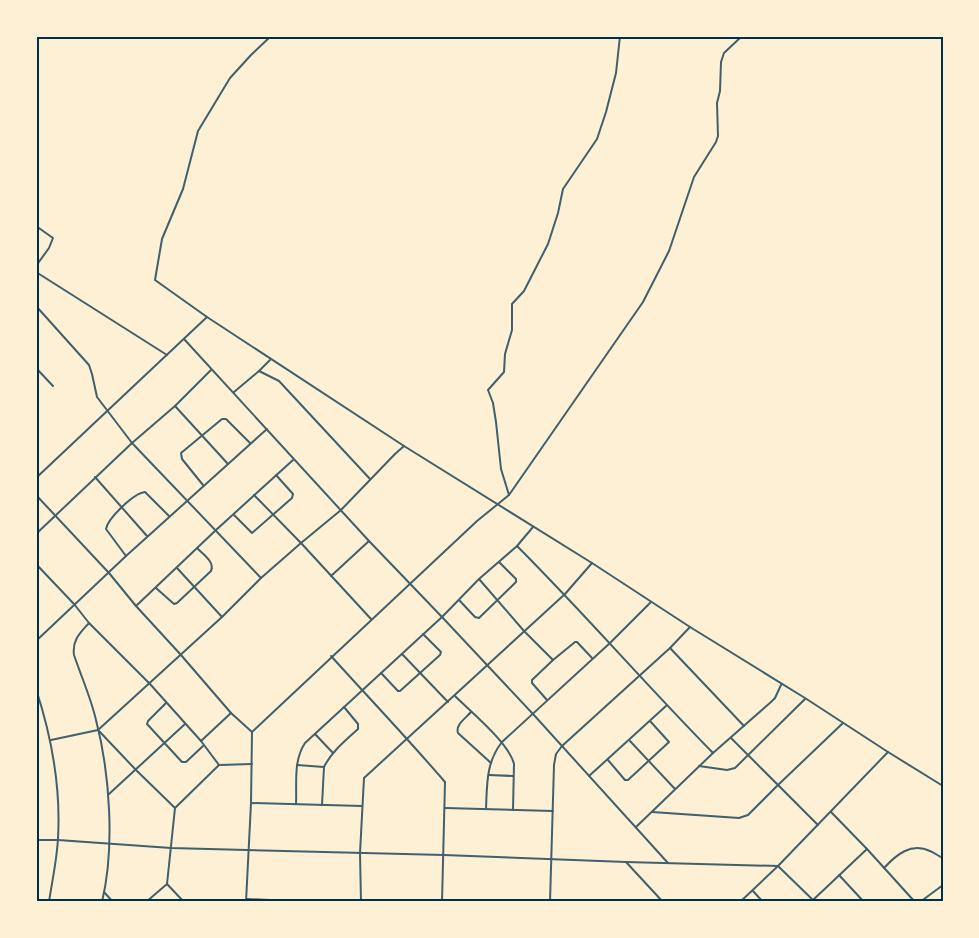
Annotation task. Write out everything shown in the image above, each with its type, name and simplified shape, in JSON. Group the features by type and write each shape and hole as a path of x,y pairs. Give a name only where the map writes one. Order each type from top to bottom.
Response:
{"street":[{"path":"271,36 230,78 198,131 183,189 162,239 155,280 207,317 404,446 943,786"},
{"path":"509,495 501,469 495,412 489,390 504,372 505,354 513,330 512,304 524,291 548,244 563,189 597,139 616,73 620,36"},
{"path":"313,902 246,900 252,732 409,583 509,495 650,290 669,251 694,177 716,142 718,136 717,103 724,53 742,36"},
{"path":"36,225 53,238 36,266"},
{"path":"36,272 167,355"},
{"path":"36,306 89,365 97,397 132,443 261,578"},
{"path":"36,478 207,317"},
{"path":"184,339 293,460 533,714 668,863"},
{"path":"233,392 260,371 271,359"},
{"path":"36,368 53,386"},
{"path":"36,534 212,370"},
{"path":"260,371 279,381 370,479"},
{"path":"175,406 228,464"},
{"path":"203,485 181,457 182,453 220,420 226,419 250,443"},
{"path":"36,641 203,485 267,429"},
{"path":"51,740 98,730 222,617 261,578 341,510 404,446"},
{"path":"136,606 293,460"},
{"path":"233,515 252,533 292,498 293,496 276,475"},
{"path":"95,477 147,537"},
{"path":"126,556 106,529 106,525 121,508 139,493 146,492 170,516"},
{"path":"36,495 109,573 231,713 252,732"},
{"path":"254,495 371,619"},
{"path":"296,804 297,765 305,743 517,546 532,527"},
{"path":"332,576 369,541"},
{"path":"517,546 565,594 666,706 713,753"},
{"path":"156,588 174,604 212,571 212,563 197,548"},
{"path":"459,600 479,618 515,584 516,579 499,562"},
{"path":"361,902 360,853 364,778 565,594 592,563"},
{"path":"36,564 89,623 150,684 201,741 219,765"},
{"path":"176,568 222,617"},
{"path":"479,579 524,631 553,660"},
{"path":"486,809 488,775 494,752 651,602"},
{"path":"89,623 76,639 73,647 96,719 109,794 108,843 102,902"},
{"path":"550,902 556,754 690,627"},
{"path":"381,673 399,691 441,653 423,634"},
{"path":"548,700 532,683 532,680 553,660 575,642 592,659"},
{"path":"670,648 744,726"},
{"path":"402,654 448,702"},
{"path":"331,656 408,738 445,782 442,902"},
{"path":"636,827 713,753 771,702 782,684"},
{"path":"36,689 51,740 58,786 58,840 49,902"},
{"path":"455,696 502,742 512,758 514,764 513,810"},
{"path":"699,766 731,770 805,698"},
{"path":"166,703 147,722 165,743 184,763 204,746"},
{"path":"589,776 666,706"},
{"path":"322,805 324,766 333,753 358,729 358,724 343,707"},
{"path":"471,712 458,726 458,733 491,764"},
{"path":"201,741 231,713"},
{"path":"608,760 627,780 649,761 669,742 650,721"},
{"path":"652,812 744,817 843,723"},
{"path":"109,794 185,724"},
{"path":"98,730 175,808"},
{"path":"315,734 333,753"},
{"path":"730,738 818,825"},
{"path":"630,740 675,789"},
{"path":"740,902 888,753"},
{"path":"146,902 167,884 175,808 219,765 252,764"},
{"path":"297,765 324,766"},
{"path":"488,775 513,776"},
{"path":"251,803 363,806"},
{"path":"445,808 553,812"},
{"path":"830,811 915,902"},
{"path":"36,840 171,848 778,866 814,901 867,849"},
{"path":"884,868 895,855 915,848 943,858"},
{"path":"626,862 663,902"},
{"path":"839,875 864,902"},
{"path":"167,884 184,902"},
{"path":"920,902 943,885"},
{"path":"752,890 763,902"},
{"path":"104,892 113,902"}]}
